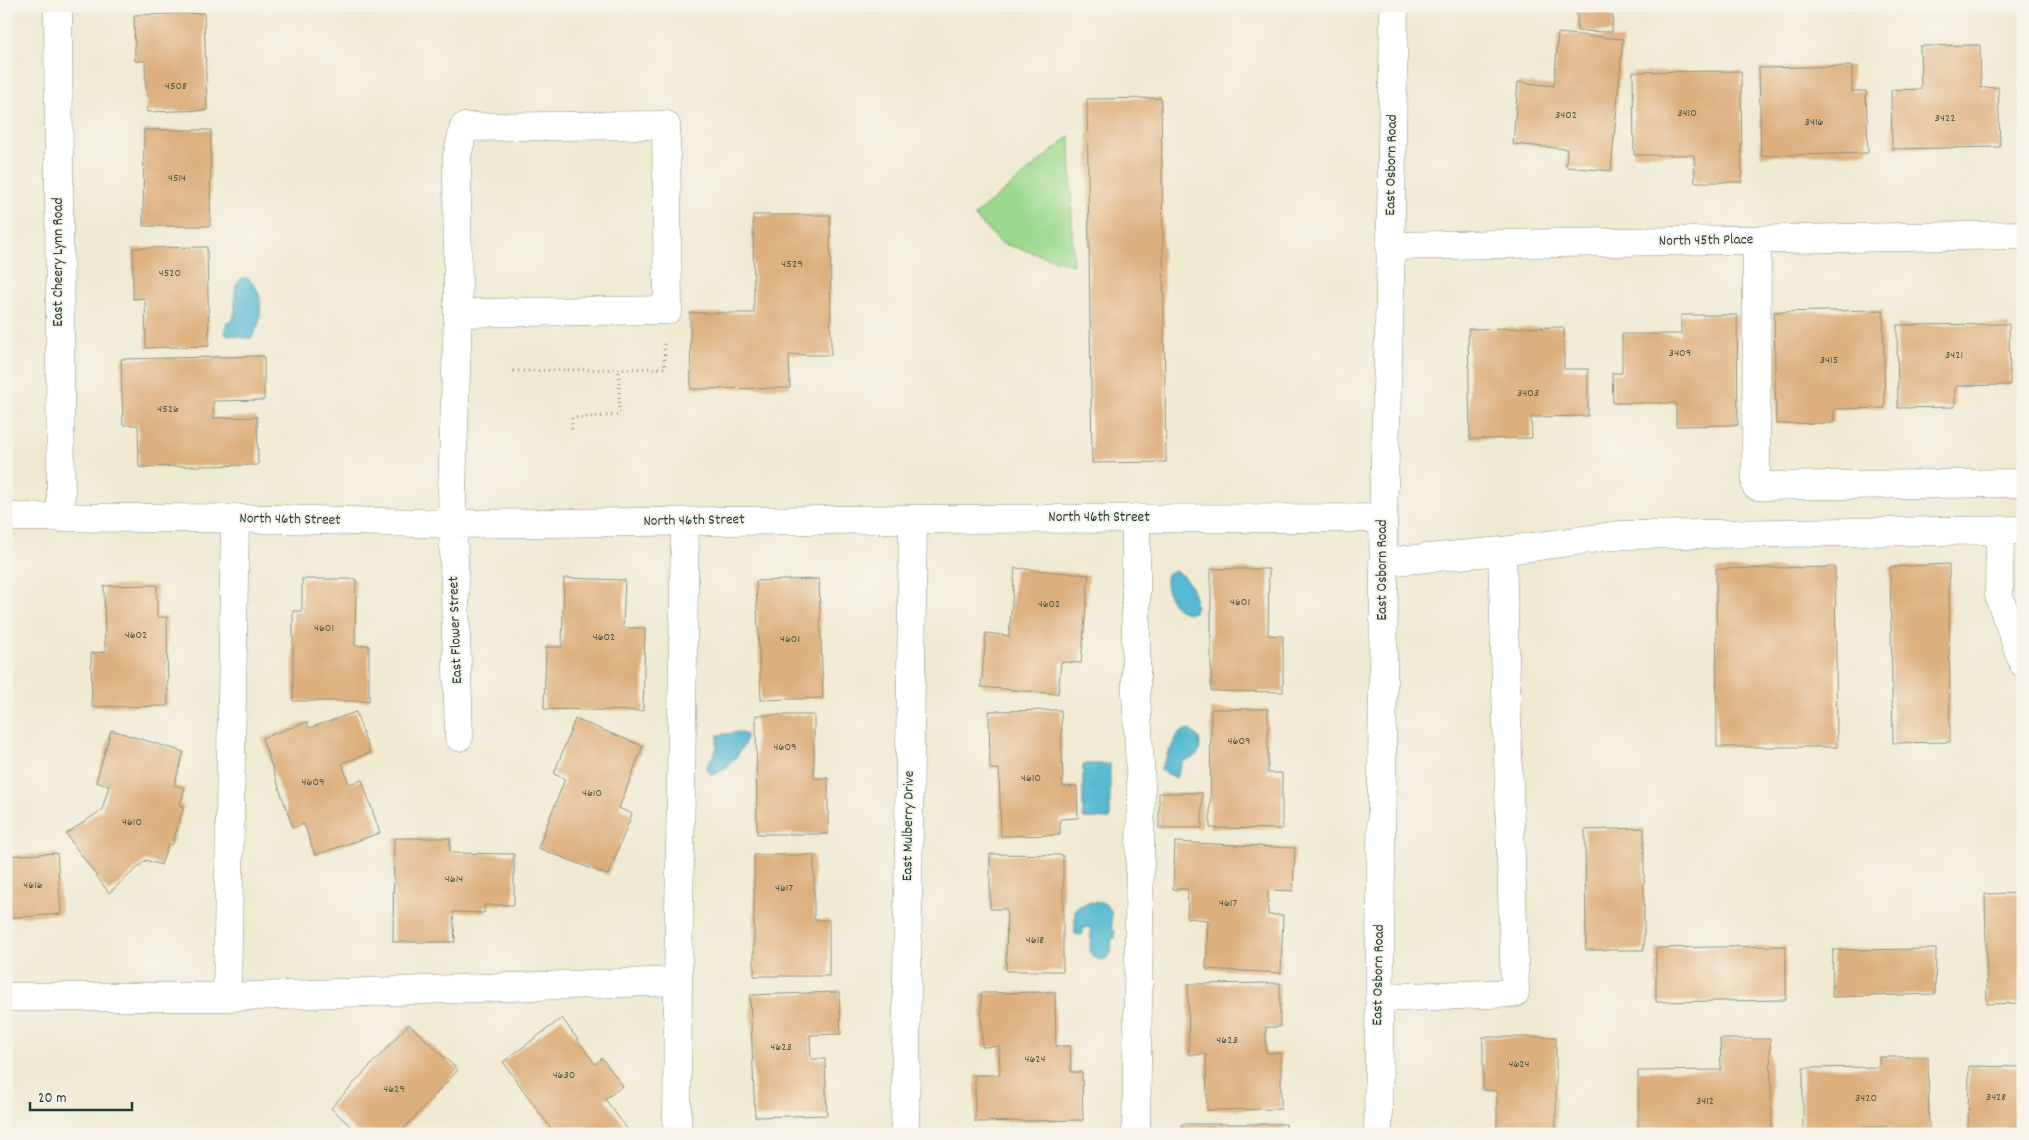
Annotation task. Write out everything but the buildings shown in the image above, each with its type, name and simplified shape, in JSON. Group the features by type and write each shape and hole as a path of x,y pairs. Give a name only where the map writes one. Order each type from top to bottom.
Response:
{"street":[{"name":"East Cheery Lynn Road","path":"58,6 61,518"},
{"name":"East Osborn Road","path":"1378,1134 1383,518 1394,6"},
{"name":"East Flower Street","path":"458,313 668,310 666,125 464,127 458,156 458,313 453,524 458,737"},
{"name":"North 45th Place","path":"1390,246 2023,235"},
{"path":"1757,241 1756,486 2023,483"},
{"name":"North 46th Street","path":"6,517 235,518 453,524 913,518 1383,518"},
{"path":"227,998 235,518"},
{"name":"East Mulberry Drive","path":"905,1134 913,518"},
{"path":"1136,518 1136,693 1141,786 1136,1134"},
{"path":"677,1134 686,522"},
{"path":"1384,562 1620,535 2011,530 1999,596 2023,662"},
{"path":"1379,998 1515,993 1502,550"},
{"path":"6,997 227,998 678,981"}],"path":[{"path":"513,371 665,368 664,335"},
{"path":"572,428 572,418 619,415 619,368"}],"green space":[{"path":"1070,136 1073,265 1001,243 974,216"}],"water":[{"path":"242,278 248,278 257,289 260,297 259,322 251,338 225,334 227,322 231,322 234,316 236,287"},
{"path":"1174,571 1184,577 1192,588 1195,601 1194,612 1187,613 1181,611 1172,601 1166,580 1167,574"},
{"path":"1185,730 1190,730 1199,738 1200,747 1195,757 1183,761 1176,778 1160,770 1178,734"},
{"path":"739,732 746,735 739,753 723,770 712,775 708,771 707,766 716,751 718,735"},
{"path":"1083,764 1110,764 1110,819 1083,818"},
{"path":"1091,902 1104,903 1111,910 1112,930 1115,931 1111,952 1106,959 1101,960 1093,957 1090,952 1091,930 1089,927 1083,928 1082,935 1075,934 1075,911 1077,907"}]}
